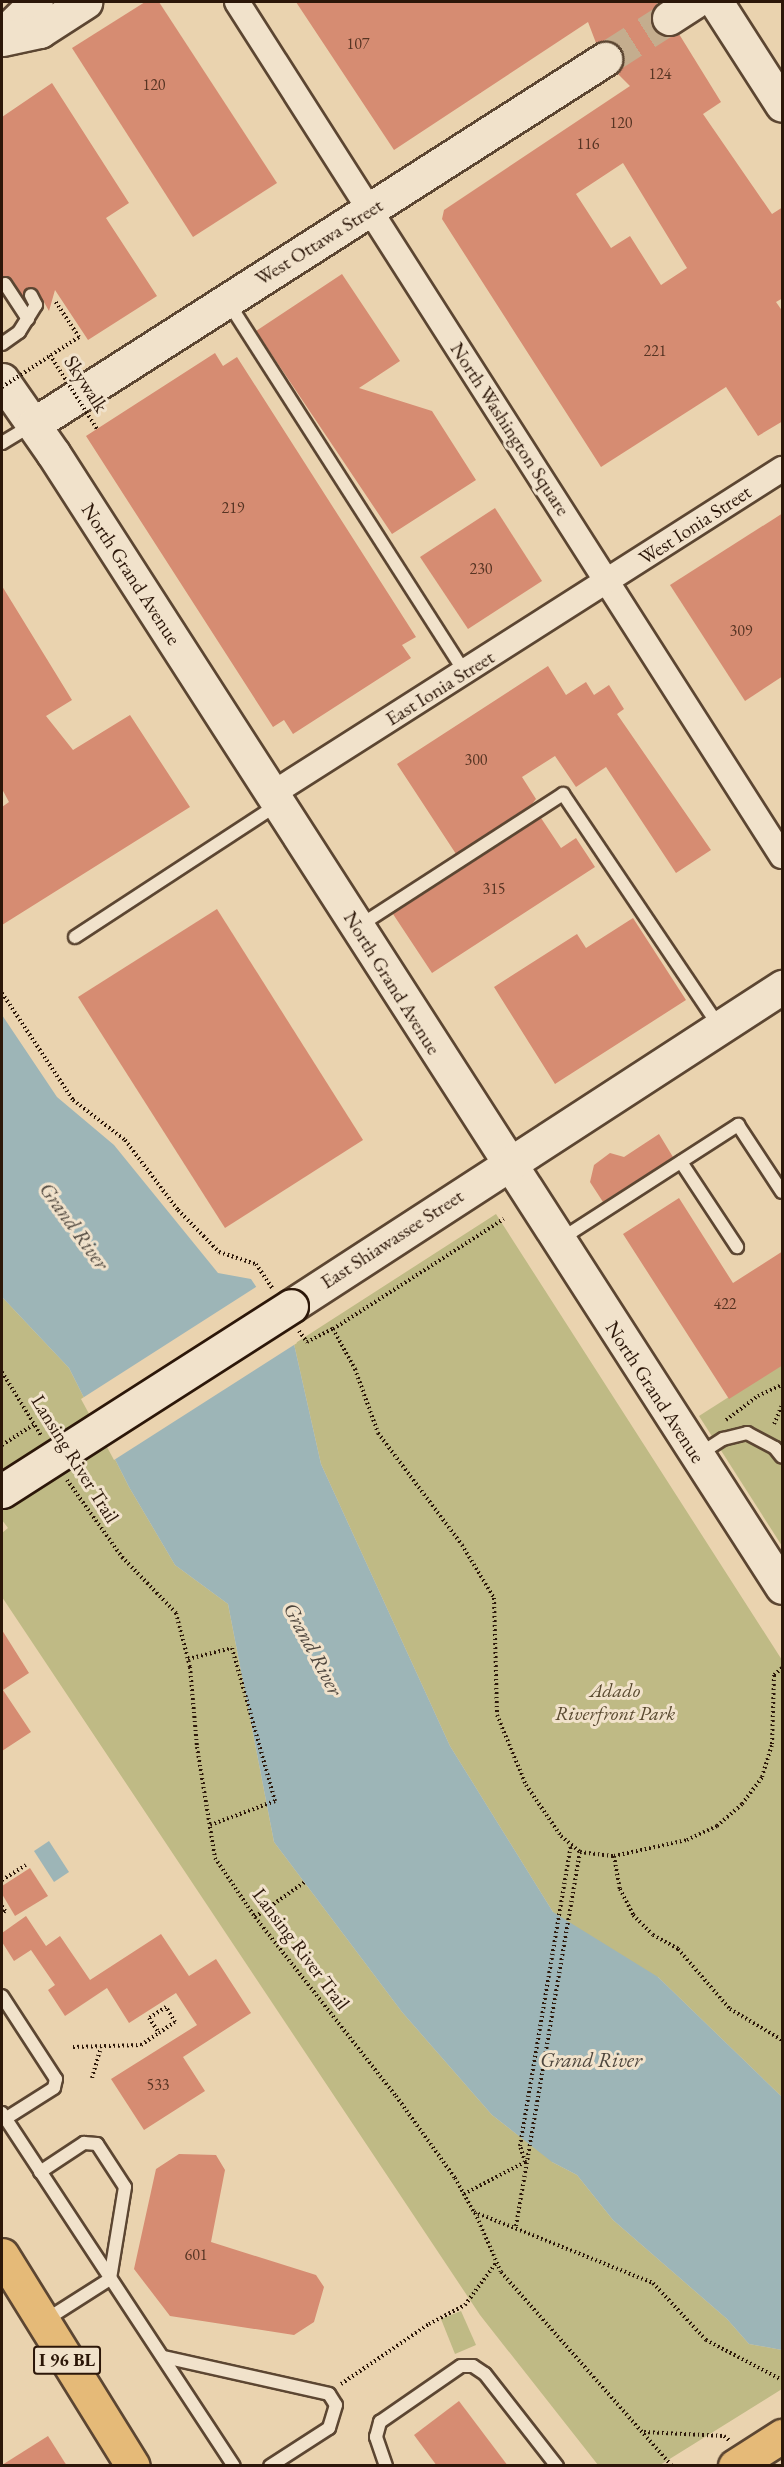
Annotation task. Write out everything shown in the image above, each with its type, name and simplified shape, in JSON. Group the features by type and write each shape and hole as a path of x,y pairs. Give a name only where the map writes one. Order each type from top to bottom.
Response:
{"main road":[{"name":"I 96 BL","path":"2,2255 125,2463"},
{"path":"742,2461 783,2436"}],"street":[{"path":"2,37 36,2"},
{"path":"2,37 40,31 85,2"},
{"name":"North Washington Square","path":"237,2 783,856"},
{"path":"716,2 783,105"},
{"name":"West Ottawa Street","path":"34,424 604,59"},
{"name":"North Grand Avenue","path":"2,380 34,424 507,1164 697,1456 778,1569"},
{"name":"West Ionia Street","path":"608,581 783,469"},
{"name":"East Ionia Street","path":"275,799 465,672 608,581"},
{"name":"East Shiawassee Street","path":"2,1491 783,987"}],"lane":[{"path":"5,284 28,319"},
{"path":"2,344 19,332 28,319 36,305 31,295"},
{"path":"227,300 465,672"},
{"path":"2,443 34,424"},
{"path":"357,927 563,794 720,1027"},
{"path":"75,937 275,799"},
{"path":"557,1241 738,1125 783,1192"},
{"path":"681,1162 737,1247"},
{"path":"697,1456 723,1439 747,1433 775,1448 783,1457"},
{"path":"2,1996 56,2079 54,2088 3,2116 234,2466"},
{"path":"40,2172 84,2143 97,2144 125,2187 110,2279 43,2322"},
{"path":"164,2357 329,2394 336,2405 329,2428 270,2466"},
{"path":"387,2466 376,2437 380,2422 461,2366 473,2366 485,2374 557,2466"}],"path":[{"name":"Skywalk","path":"2,387 79,337 55,301"},
{"name":"Skywalk","path":"50,355 97,429"},
{"path":"2,993 73,1100 125,1140 178,1210 219,1252 256,1264 287,1307 307,1342 333,1329 504,1219"},
{"path":"333,1329 354,1369 378,1433 448,1526 494,1598 497,1715 526,1785 571,1844 580,1852 614,1856 687,1840 717,1826 742,1804 762,1776 772,1744 774,1675 783,1668"},
{"name":"Lansing River Trail","path":"2,1372 45,1443"},
{"path":"726,1420 758,1396 783,1385"},
{"path":"774,1424 783,1405"},
{"path":"2,1445 34,1424"},
{"name":"Lansing River Trail","path":"62,1472 122,1557 176,1613 188,1659 215,1858 255,1917 396,2096 464,2193 496,2262 591,2378 672,2466"},
{"path":"188,1659 232,1648 275,1801 210,1825"},
{"path":"525,2162 520,2146 571,1844"},
{"path":"516,2226 525,2162 580,1852"},
{"path":"614,1856 621,1889 633,1915 653,1935 678,1949 730,2009 783,2040"},
{"path":"2,1880 26,1865"},
{"path":"255,1917 306,1881"},
{"path":"2,1906 5,1911 2,1913"},
{"path":"73,2048 141,2045 176,2022 166,2007 148,2018 159,2033"},
{"path":"92,2078 101,2046"},
{"path":"464,2193 525,2162"},
{"path":"474,2212 516,2226 653,2283 706,2340 783,2380"},
{"path":"329,2394 429,2324 465,2305 496,2262"},
{"path":"643,2432 724,2436 742,2461"}],"green space":[{"name":"Adado Riverfront Park","path":"496,1214 782,1660 782,2097 658,1977 552,2162 577,2175 613,2220 727,2319 749,2344 782,2350 782,2389 660,2465 598,2465 480,2315 2,1597 2,1533 8,1528 2,1520 2,1297 69,1368 129,1487 175,1565 228,1604 274,1842 402,2012 492,2115 519,2136 553,1912 450,1746 321,1464 294,1344"},
{"path":"782,1363 782,1546 699,1416"},
{"path":"461,2311 476,2345 455,2354 441,2319"}],"water":[{"name":"Grand River","path":"2,1015 57,1097 114,1145 218,1273 251,1279 294,1344 321,1464 450,1746 553,1912 658,1977 782,2097 782,2350 749,2344 727,2319 613,2220 577,2175 552,2162 492,2115 402,2012 274,1842 228,1604 175,1565 129,1487 69,1368 2,1297"},
{"path":"49,1841 69,1872 54,1882 34,1851"}],"pier":[{"path":"259,1285 297,1343 114,1460 81,1399"}],"building":[{"path":"145,2 159,2 277,183 193,237 72,48"},
{"path":"296,2 658,2 650,18 654,29 669,37 679,34 721,102 703,114 772,214 783,207 783,298 776,302 783,312 783,421 758,436 726,387 601,467 442,219 444,210 630,86 617,73 624,58 614,43 596,43 588,22 394,150","holes":["623,163 687,268 661,285 630,236 611,248 576,194"]},
{"path":"52,83 129,203 106,218 157,296 88,340 55,290 49,311 36,288 27,288 23,297 12,279 2,277 2,117"},
{"path":"342,274 400,361 359,388 432,411 476,480 392,534 256,331"},
{"path":"215,353 223,366 237,357 416,637 402,645 411,658 293,734 284,720 273,727 86,436"},
{"path":"495,508 542,581 468,629 420,557"},
{"path":"783,513 783,676 745,701 670,585"},
{"path":"2,586 72,700 46,716 73,750 130,715 190,807 2,925 2,807 9,802 2,789"},
{"path":"548,666 566,695 586,682 594,695 609,685 624,709 617,714 711,850 676,873 606,767 576,787 555,756 522,777 536,799 532,804 456,854 397,764"},
{"path":"541,818 561,848 576,838 595,867 432,973 393,914"},
{"path":"217,909 363,1140 225,1228 78,997"},
{"path":"633,918 686,1000 555,1084 494,987 577,934 586,948"},
{"path":"659,1134 673,1157 603,1202 590,1182 594,1165 610,1153 624,1157"},
{"path":"679,1198 733,1283 783,1251 783,1365 729,1399 623,1234"},
{"path":"2,1630 29,1673 3,1690 31,1732 2,1751"},
{"path":"30,1868 48,1896 15,1916 2,1894 2,1886"},
{"path":"26,1916 46,1946 60,1936 90,1980 161,1934 189,1976 216,1959 251,2013 183,2057 205,2091 144,2130 111,2079 197,2025 176,1993 129,2023 107,1988 65,2016 48,1990 55,1985 31,1950 14,1961 2,1942 2,1933"},
{"path":"179,2154 216,2155 225,2170 211,2242 316,2275 324,2287 314,2322 294,2335 170,2316 134,2269 156,2169"},
{"path":"459,2401 508,2466 437,2466 414,2435"},
{"path":"48,2436 67,2466 2,2466 2,2465"}],"tunnel":[{"path":"605,59 669,18"}]}
